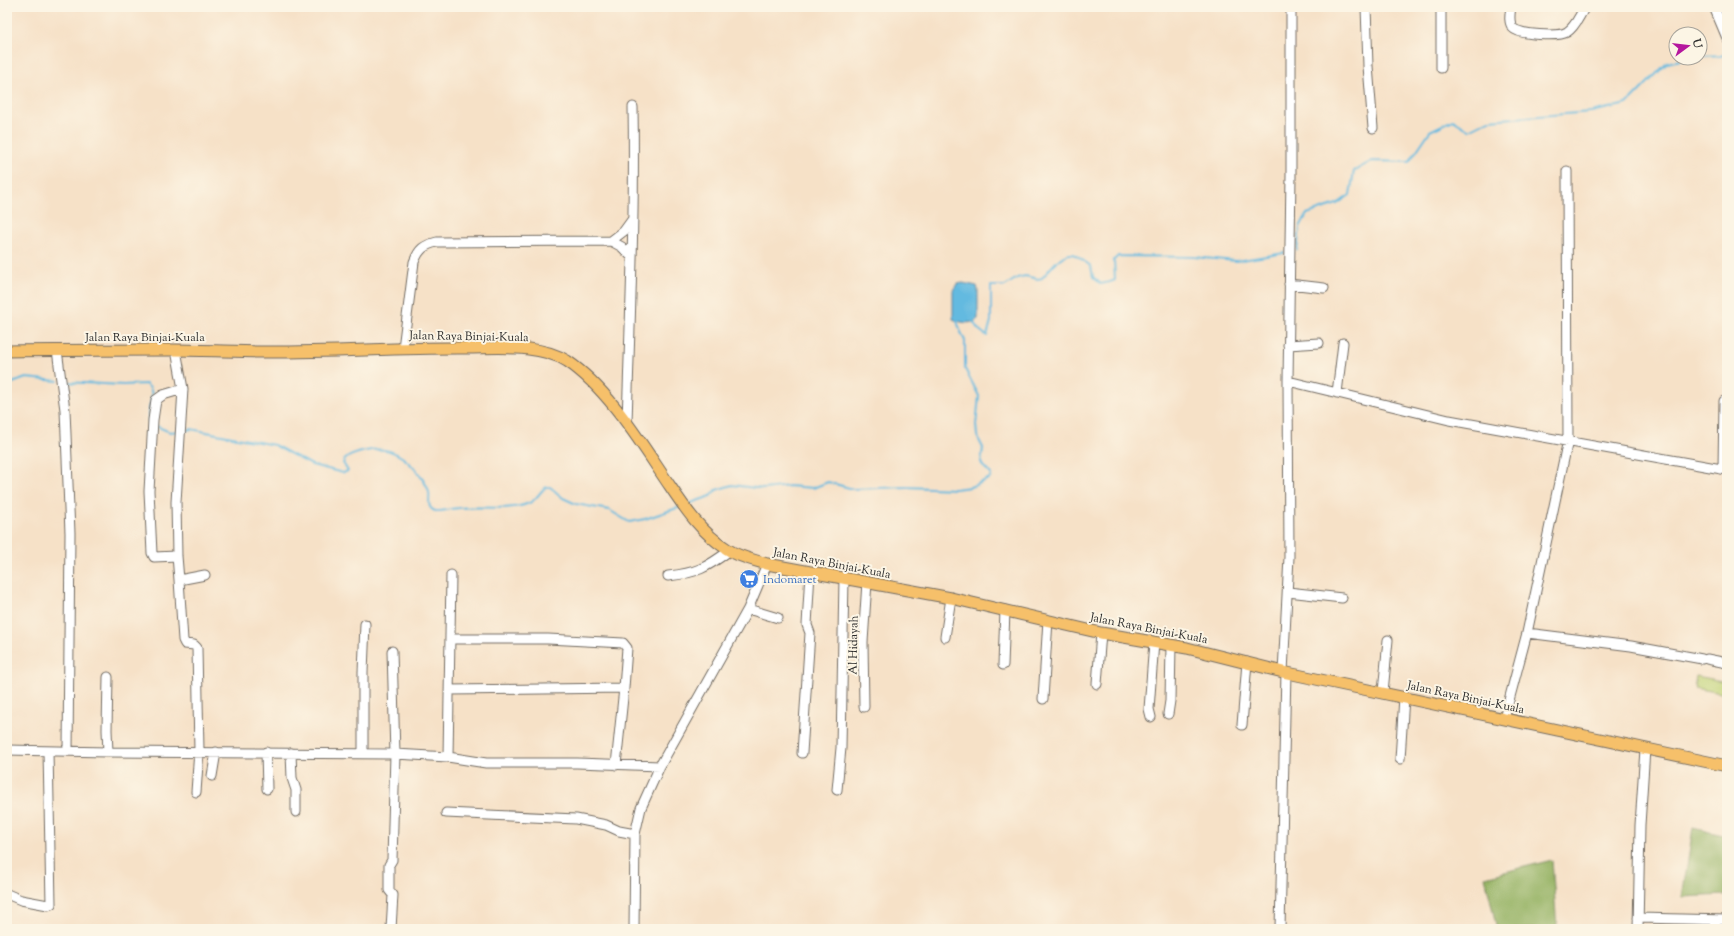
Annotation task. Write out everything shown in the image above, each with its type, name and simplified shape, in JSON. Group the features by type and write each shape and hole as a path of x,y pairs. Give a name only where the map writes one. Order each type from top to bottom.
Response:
{"main road":[{"name":"Jalan Raya Binjai-Kuala","path":"7,351 176,350 272,352 403,348 529,349 546,352 565,360 588,377 627,423 697,524 713,540 729,551 767,564 951,598 1101,633 1171,645 1284,672 1727,766"}],"street":[{"path":"1280,929 1284,672 1288,592 1288,345 1291,7"},
{"path":"1366,7 1368,66 1373,128"},
{"path":"1441,68 1442,7"},
{"path":"1511,7 1510,22 1512,27 1517,32 1557,35 1565,33 1575,26 1585,7"},
{"path":"1714,7 1727,38"},
{"path":"627,423 634,178 633,107"},
{"path":"1504,719 1528,633 1568,440 1567,171"},
{"path":"611,241 624,231 632,220"},
{"path":"403,348 414,262 418,254 427,245 437,242 611,241 622,247 631,256"},
{"path":"1289,284 1324,288"},
{"path":"1288,345 1319,343"},
{"path":"1337,393 1343,343"},
{"path":"57,350 65,410 70,534 68,751"},
{"path":"176,350 183,389 176,502 177,556 183,640 185,644 194,645 197,648 199,752 196,792"},
{"path":"1288,381 1448,420 1568,440 1725,469 1724,401"},
{"path":"177,556 154,557 152,553 149,491 153,420 156,400 162,395 183,389"},
{"path":"668,576 689,574 699,570 729,551"},
{"path":"634,929 635,834 641,808 660,766 748,609 767,564"},
{"path":"802,753 810,633 807,625 810,572"},
{"path":"179,580 205,575"},
{"path":"448,757 451,575"},
{"path":"837,790 841,748 844,578"},
{"name":"Al Hidayah","path":"864,707 863,642 867,582"},
{"path":"1288,592 1342,598"},
{"path":"945,637 951,598"},
{"path":"748,609 778,618"},
{"path":"1003,665 1005,610"},
{"path":"1043,699 1048,620"},
{"path":"363,754 365,624"},
{"path":"1097,684 1101,633"},
{"path":"1528,633 1631,646 1727,663"},
{"path":"451,640 548,639 623,642 627,648 616,765"},
{"path":"1383,692 1388,640"},
{"path":"1151,717 1149,709 1154,642"},
{"path":"1168,714 1170,701 1171,645"},
{"path":"391,929 393,895 389,890 389,865 392,860 394,754 392,651"},
{"path":"1242,725 1247,662"},
{"path":"108,677 106,730 108,752"},
{"path":"449,690 624,688"},
{"path":"1400,759 1404,697"},
{"path":"1638,929 1640,825 1645,749"},
{"path":"7,750 394,754 448,757 486,763 660,766"},
{"path":"7,894 28,902 48,905 51,904 48,750"},
{"path":"212,776 216,752"},
{"path":"266,752 267,789"},
{"path":"290,753 292,778 296,790 296,812"},
{"path":"446,813 576,819 606,825 635,834"},
{"path":"1638,918 1727,920"}],"green space":[{"path":"1696,676 1727,682 1727,694 1694,688"},
{"path":"1693,828 1727,836 1726,895 1682,897"},
{"path":"1552,860 1557,929 1497,929 1485,877"}],"water":[{"path":"963,283 977,286 978,290 978,319 969,323 959,322 953,319 953,290 957,284"}],"waterway":[{"path":"1708,56 1727,55"},
{"path":"1297,250 1300,227 1307,214 1337,204 1350,195 1354,171 1372,161 1409,162 1430,131 1453,120 1469,130 1489,120 1591,112 1627,104 1668,63"},
{"path":"973,321 978,329 987,336 991,321 991,286 1005,286 1017,278 1025,276 1038,279 1042,278 1061,258 1070,254 1075,255 1091,266 1093,277 1101,284 1115,280 1114,260 1118,256 1194,257 1236,261 1284,253"},
{"path":"688,504 711,496 716,490 732,485 764,489 789,486 813,488 828,482 853,489 906,487 955,489 970,487 990,478 991,474 981,462 983,448 977,436 976,425 979,396 965,369 965,341 957,321 959,319"},
{"path":"7,385 26,378 58,381"},
{"path":"64,382 123,385 146,384 150,388 152,397 148,417 149,423"},
{"path":"156,426 170,432 179,431"},
{"path":"183,431 191,429 274,445 312,465 343,473 348,471 343,463 345,459 351,455 375,449 396,453 409,463 419,474 428,489 430,507 435,511 456,508 514,507 532,502 547,487 550,487 563,498 576,504 609,510 629,522 645,519 680,507"}],"place":[{"name":"Indomaret","path":"749,579"}]}
